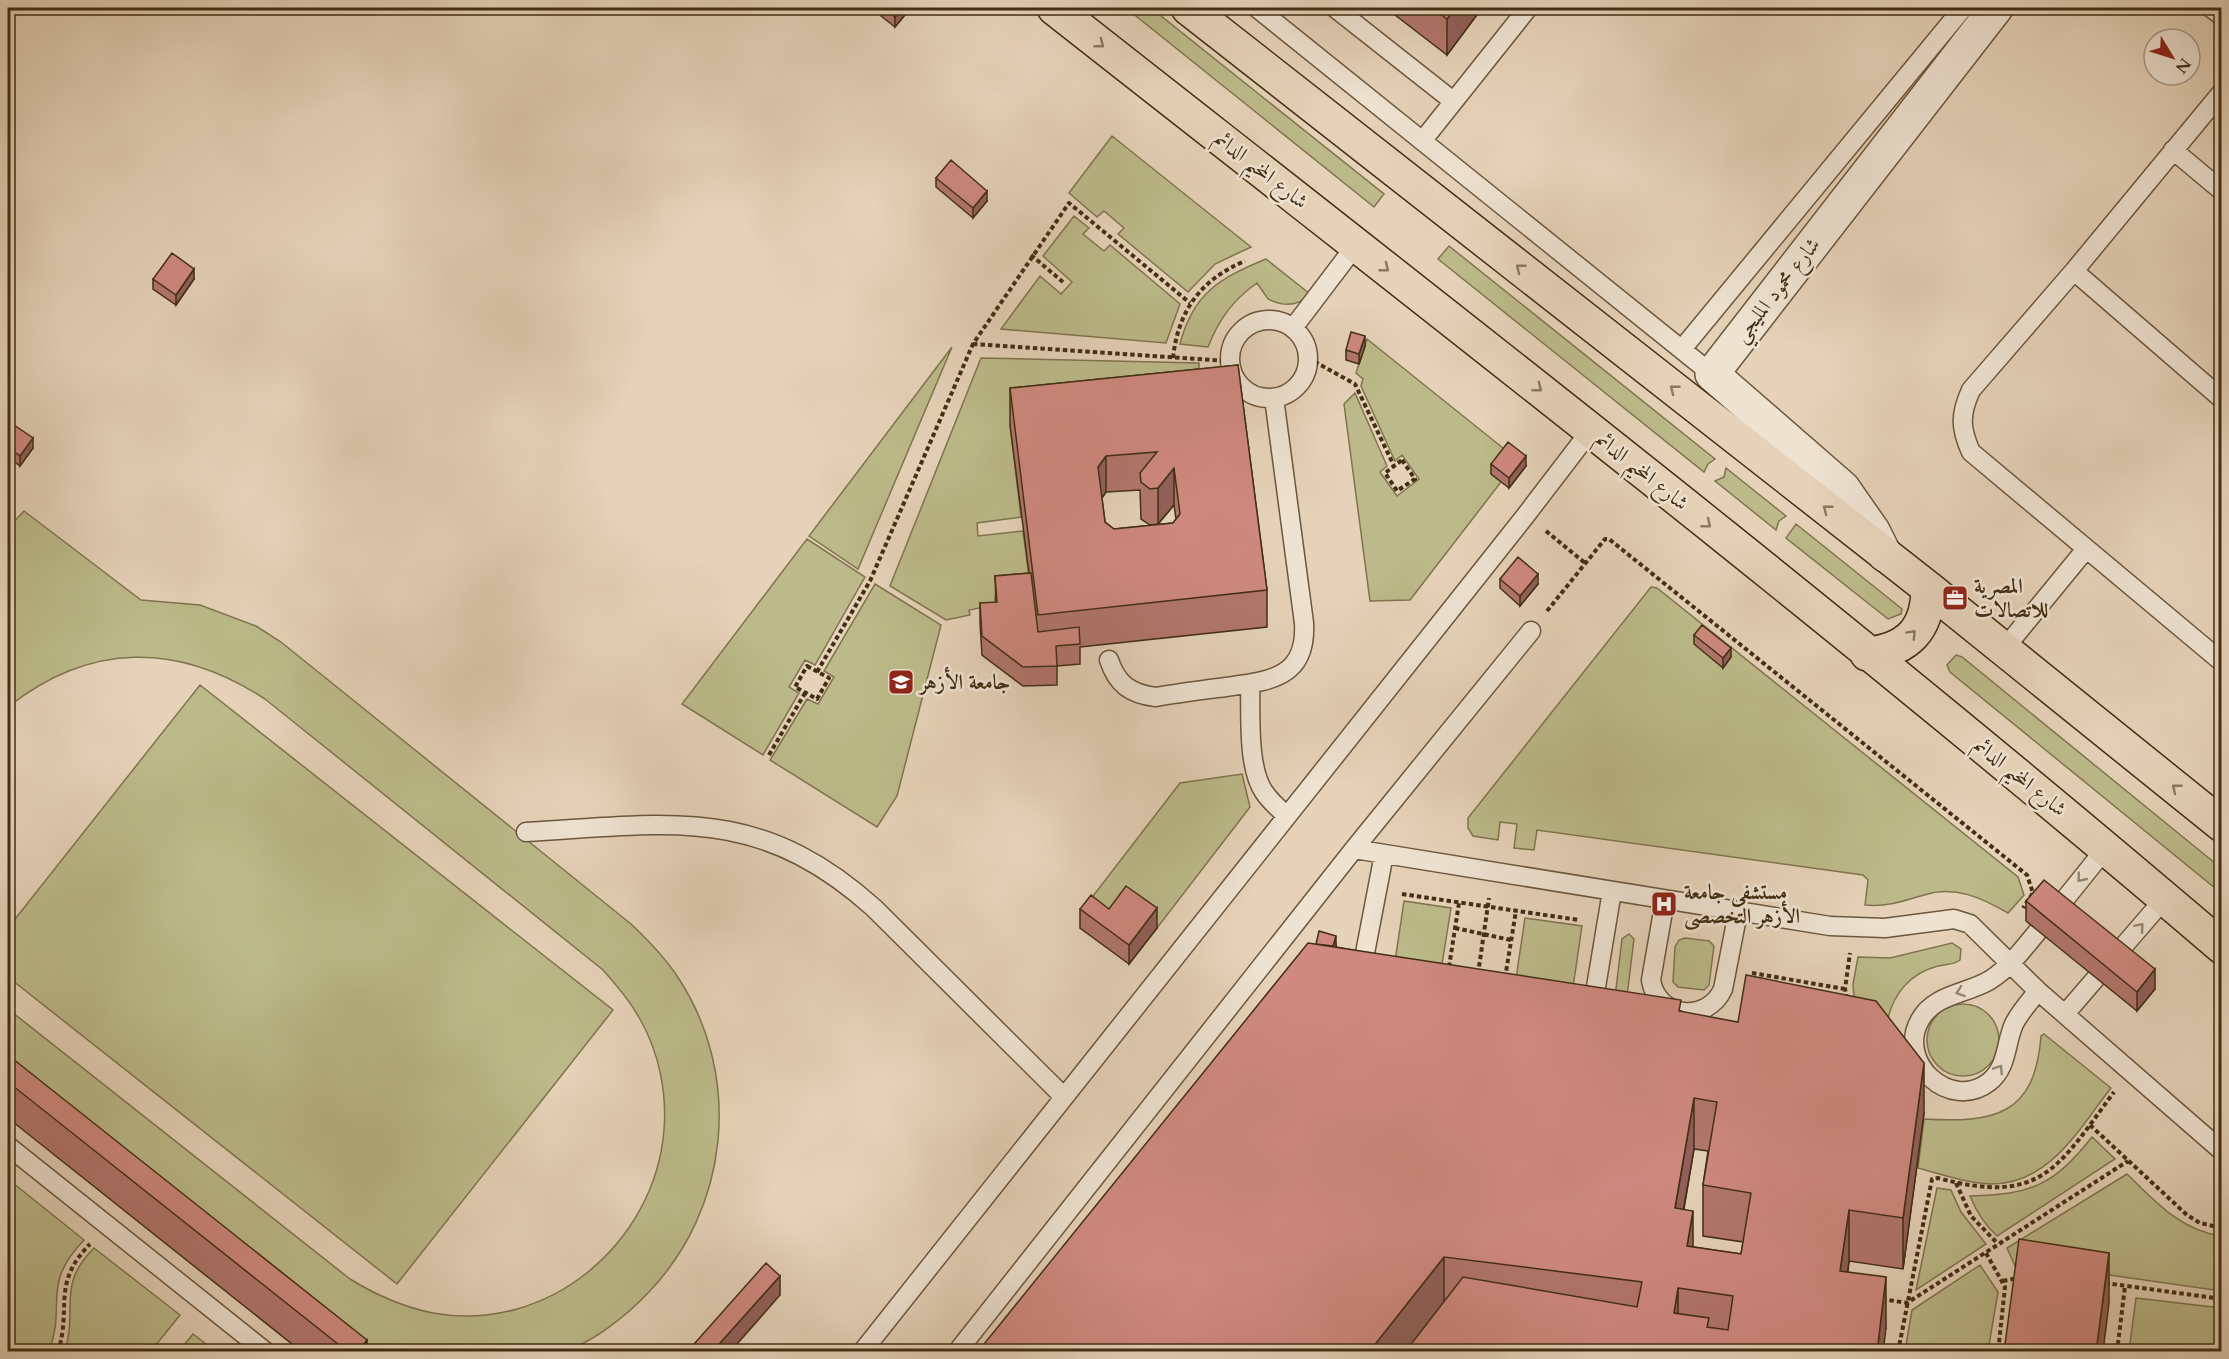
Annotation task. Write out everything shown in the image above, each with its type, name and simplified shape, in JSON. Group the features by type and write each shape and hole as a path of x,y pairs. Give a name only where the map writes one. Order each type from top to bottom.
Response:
{"main road":[{"name":"شارع المخيم الدائم","path":"1056,8 1591,430 2106,848 2222,947"},
{"path":"1188,8 1928,588 2222,825"},
{"path":"1867,654 1893,650 1913,635 1926,613 1928,588"}],"street":[{"name":"شارع محمود المليجي","path":"1712,374 1996,8"},
{"path":"1712,374 1843,488 1874,531 1885,555"}],"lane":[{"path":"1257,8 1712,374"},
{"path":"1335,8 1453,101"},
{"path":"1423,140 1528,8"},
{"path":"1682,349 1963,8"},
{"path":"2211,8 2222,16"},
{"path":"2222,92 2074,271 1971,390 1962,410 1962,432 1971,452 2222,662"},
{"path":"2173,150 2222,191"},
{"path":"1293,328 1356,245"},
{"path":"2074,271 2222,399"},
{"path":"1273,320 1293,328 1306,347 1308,358 1307,369 1295,389 1274,398 1256,396 1240,386 1229,361 1232,346 1239,333 1251,324 1273,320"},
{"path":"1109,660 1114,675 1125,687 1140,695 1156,696 1275,679 1285,673 1299,656 1305,634 1274,398"},
{"path":"862,1352 1591,430"},
{"path":"2004,649 2086,549"},
{"path":"957,1352 1354,849 1531,631"},
{"path":"1250,684 1254,759 1258,780 1263,791 1287,816"},
{"path":"526,832 677,824 712,827 780,845 814,862 846,883 1064,1097"},
{"path":"2056,909 2106,848"},
{"path":"1354,849 1604,891 1858,928 1885,928 1954,919 1970,924 2038,991 2222,1151"},
{"path":"1358,989 1392,856"},
{"path":"1590,1025 1604,891"},
{"path":"2115,956 2165,898"},
{"path":"1665,900 1651,980 1653,993 1661,1003 1674,1009 1698,1012 1709,1008 1718,1000 1723,989 1738,912"},
{"path":"2038,931 2011,964 1977,986 1945,998 1930,1007 1919,1021 1914,1037 1915,1054 1923,1070 1933,1081 1946,1088 1961,1091 1976,1089 1989,1083 2004,1062 2014,1024 2038,991"},
{"path":"2065,1014 2096,978"},
{"path":"8,1146 266,1352"}],"path":[{"path":"818,672 870,581 973,344 1031,255 1069,203 1190,303"},
{"path":"1031,255 1062,282"},
{"path":"1173,357 1180,321 1190,303 1214,277 1245,261"},
{"path":"973,344 1229,361"},
{"path":"1308,358 1355,384 1394,466"},
{"path":"1402,460 1415,478 1397,491 1384,473 1394,466 1402,460"},
{"path":"1526,515 1585,563"},
{"path":"1531,631 1605,539 1609,539 2027,875 2033,893 1994,946"},
{"path":"807,666 829,678 817,699 805,693 795,687 807,666"},
{"path":"769,755 805,693"},
{"path":"1392,856 1394,893 1592,922 1604,891"},
{"path":"1477,980 1493,872"},
{"path":"1448,975 1459,903"},
{"path":"1504,985 1516,911"},
{"path":"1455,928 1512,940"},
{"path":"1746,972 1845,989"},
{"path":"1898,1352 1933,1178 1989,1189 2017,1187 2031,1181 2058,1163 2132,1071"},
{"path":"2090,1125 2187,1215 2200,1223 2222,1228"},
{"path":"1874,1298 1907,1303 2128,1161"},
{"path":"1956,1183 1971,1216 1998,1244"},
{"path":"58,1352 65,1282 80,1255 108,1226"},
{"path":"1986,1253 2004,1281 2006,1295 1998,1352"},
{"path":"2004,1281 2024,1276"},
{"path":"2093,1282 2222,1299"},
{"path":"2117,1352 2125,1286"}],"shaded area":[{"path":"1126,8 1151,8 1384,194 1374,207"},
{"path":"1112,136 1251,247 1215,264 1188,292 1118,234 1124,228 1104,211 1097,217 1069,193"},
{"path":"1074,216 1089,228 1083,234 1104,251 1110,245 1180,304 1166,343 1001,329 1040,276 1061,294 1072,282 1043,256"},
{"path":"1449,246 1715,459 1708,464 1704,472 1438,259"},
{"path":"1266,259 1310,294 1296,303 1280,303 1268,299 1257,283 1228,311 1208,347 1180,344 1192,312 1211,290 1235,273"},
{"path":"1367,339 1508,452 1491,474 1501,482 1410,600 1370,601 1344,404 1355,393 1387,466 1380,472 1397,496 1419,479 1402,455 1395,461 1361,386 1363,379 1356,373"},
{"path":"952,347 858,569 809,536"},
{"path":"981,358 1199,363 1199,385 1010,425 1021,517 977,523 978,536 1023,531 1031,592 995,596 995,605 969,610 970,615 946,620 890,586"},
{"path":"1726,468 1786,516 1779,521 1776,530 1715,481 1724,477"},
{"path":"24,511 141,600 200,605 256,626 281,642 631,924 674,971 699,1017 713,1058 719,1100 718,1142 710,1183 696,1222 675,1259 648,1293 597,1336 573,1348 542,1353 371,1351 344,1339 8,1079 8,1009 350,1279 390,1300 411,1307 433,1313 476,1316 516,1309 554,1294 588,1272 617,1243 640,1209 656,1171 665,1116 663,1088 653,1046 633,1007 603,970 265,699 232,680 200,667 167,659 135,657 102,661 71,670 39,686 8,707 8,528"},
{"path":"1796,524 1902,609 1901,614 1888,619 1786,538"},
{"path":"807,539 865,577 815,665 805,660 789,687 799,693 763,755 682,704"},
{"path":"875,584 941,625 897,796 877,827 770,760 807,699 818,704 834,677 824,671"},
{"path":"1651,587 1657,588 2018,877 2024,895 2008,913 1978,898 1947,891 1888,904 1865,905 1868,880 1863,875 1537,830 1534,850 1514,848 1517,824 1500,822 1498,840 1473,836 1468,828 1468,818"},
{"path":"1956,655 1962,657 2221,868 2221,893 1950,672 1947,665"},
{"path":"200,685 613,1010 397,1284 8,977 8,928"},
{"path":"1242,774 1250,807 1157,928 1127,905 1109,928 1083,909 1180,783"},
{"path":"1404,901 1451,908 1436,1002 1390,995"},
{"path":"1525,918 1582,926 1568,1021 1511,1012"},
{"path":"1629,934 1634,939 1627,996 1612,1022 1622,939"},
{"path":"1685,938 1709,941 1714,946 1709,985 1704,990 1678,987 1673,982 1675,947 1679,940"},
{"path":"1952,943 1961,949 1960,960 1953,964 1928,969 1911,979 1898,994 1887,1022 1854,997 1853,984 1858,957 1890,958"},
{"path":"1963,1004 1977,1007 1989,1014 1996,1026 1999,1040 1996,1054 1989,1066 1977,1073 1963,1076 1949,1073 1937,1066 1930,1054 1927,1040 1930,1026 1937,1014 1949,1007"},
{"path":"2044,1034 2111,1088 2061,1152 2046,1165 2011,1182 1990,1184 1972,1182 1918,1168 1924,1119 1971,1119 1990,1116 2006,1109 2020,1098 2030,1083 2037,1063 2041,1036"},
{"path":"2092,1137 2115,1159 1997,1236 1981,1218 1970,1196 2009,1193 2040,1184 2065,1166"},
{"path":"2127,1174 2181,1221 2206,1233 2221,1236 2221,1291 2025,1263 2016,1268 2007,1248"},
{"path":"8,1179 84,1240 62,1270 58,1283 54,1335 49,1351 8,1351"},
{"path":"1937,1188 1951,1190 1961,1212 1986,1244 1916,1290"},
{"path":"94,1248 180,1315 151,1351 65,1351 70,1323 70,1298 75,1274"},
{"path":"1980,1265 1998,1292 1988,1351 1905,1351 1912,1310"},
{"path":"2136,1298 2221,1308 2221,1351 2129,1351"},
{"path":"193,1334 215,1351 179,1351"}],"building":[{"path":"883,8 903,8 895,17"},
{"path":"1433,8 1456,8 1447,19"},
{"path":"951,160 987,191 973,208 936,178"},
{"path":"172,253 194,269 176,295 153,279"},
{"path":"1351,332 1365,336 1359,354 1346,350"},
{"path":"1238,365 1267,590 1038,615 1010,388","holes":["1157,452 1140,473 1141,482 1150,489 1158,488 1174,468 1180,514 1173,523 1114,529 1105,522 1098,467 1106,456"]},
{"path":"14,425 33,438 20,456 8,447 8,435"},
{"path":"1508,442 1526,456 1509,478 1491,464"},
{"path":"1518,557 1538,574 1520,596 1500,579"},
{"path":"1031,573 1038,632 1079,627 1080,644 1056,646 1057,666 1023,667 982,636 980,603 997,602 995,576"},
{"path":"1702,625 1731,648 1723,658 1694,635"},
{"path":"2044,880 2155,969 2137,992 2026,901"},
{"path":"1126,886 1157,908 1129,945 1080,909 1091,895 1109,909"},
{"path":"1319,931 1336,936 1333,946 1316,944"},
{"path":"1308,943 1681,1000 1679,1011 1738,1022 1746,975 1876,1001 1924,1063 1903,1218 1849,1210 1840,1271 1886,1277 1877,1352 1405,1352 1463,1277 1637,1307 1642,1282 1444,1257 1369,1352 980,1352 980,1349","holes":["1694,1098 1717,1102 1703,1185 1751,1193 1741,1254 1687,1246 1693,1211 1675,1208","1678,1288 1733,1296 1728,1330 1707,1327 1709,1318 1674,1313"]},
{"path":"8,1055 367,1340 357,1352 348,1352 8,1082"},
{"path":"2019,1239 2109,1253 2096,1352 2004,1352"},
{"path":"766,1263 780,1276 712,1352 687,1352"}],"place":[{"name":"المصرية للاتصالات","path":"1955,598"},
{"name":"جامعة الأزهر","path":"901,682"},
{"name":"مستشفى جامعة الأزهر التخصصى","path":"1664,904"}]}
